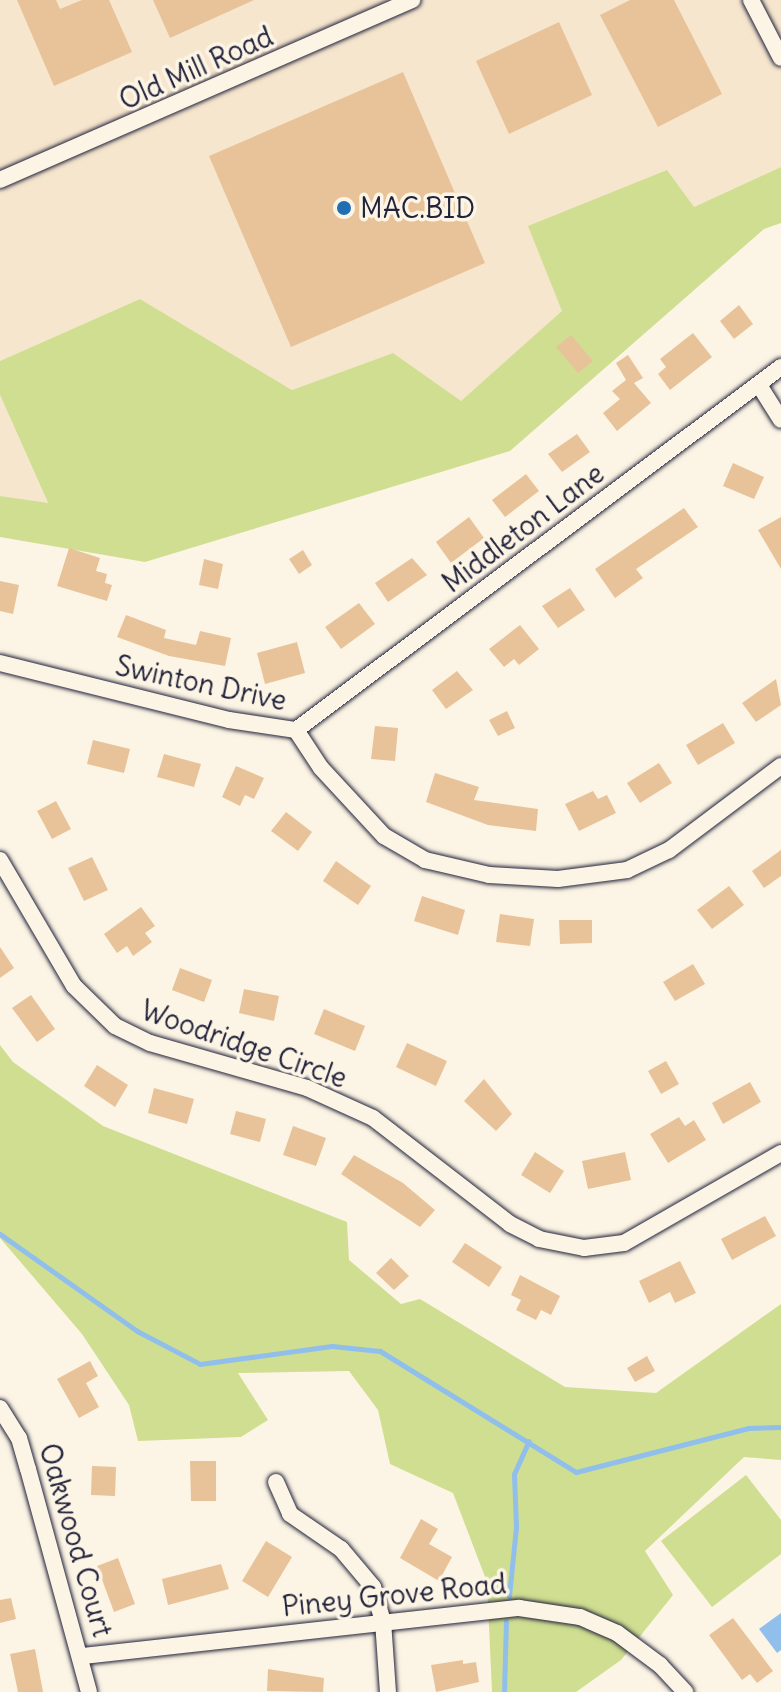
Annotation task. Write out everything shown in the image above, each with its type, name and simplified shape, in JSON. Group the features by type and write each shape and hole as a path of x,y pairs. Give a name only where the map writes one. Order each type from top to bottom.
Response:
{"street":[{"name":"Old Mill Road","path":"0,180 412,0"},
{"path":"751,0 781,58"},
{"name":"Middleton Lane","path":"296,730 781,367"},
{"path":"759,385 781,420"},
{"name":"Swinton Drive","path":"0,663 229,720 296,730 360,814 410,853 440,865 533,879 606,875 650,861 781,766"},
{"name":"Woodridge Circle","path":"0,860 74,986 115,1026 150,1043 307,1088 373,1118 433,1159 510,1224 539,1239 584,1248 624,1243 781,1153"},
{"name":"Oakwood Court","path":"0,1408 19,1438 83,1656 89,1692"},
{"path":"276,1482 290,1514 341,1549 364,1573 383,1621 388,1692"},
{"name":"Piney Grove Road","path":"83,1656 519,1608 559,1612 626,1639 685,1692"}],"shaded area":[{"path":"0,0 781,0 781,167 694,207 529,226 563,311 460,402 393,353 292,390 140,299 0,361"},
{"path":"0,395 48,504 0,496"}],"green space":[{"path":"781,167 781,223 764,229 510,451 145,562 0,537 0,496 48,503 0,395 0,361 140,299 292,390 393,353 461,401 562,311 528,226 667,170 694,207"},
{"path":"0,1045 13,1062 103,1126 347,1222 349,1260 401,1304 420,1299 565,1387 656,1393 781,1304 781,1460 744,1457 645,1551 673,1595 621,1660 576,1692 492,1692 487,1582 453,1493 390,1464 378,1410 349,1371 238,1373 268,1420 241,1437 138,1441 129,1405 82,1334 0,1238"},
{"path":"746,1475 781,1520 781,1554 712,1607 661,1541"}],"water":[{"path":"781,1613 781,1650 777,1653 759,1629"}],"building":[{"path":"17,0 56,0 60,9 82,0 109,0 132,52 54,86"},
{"path":"153,0 254,0 170,38"},
{"path":"630,0 674,0 722,94 658,127 600,15"},
{"path":"559,22 592,95 509,134 476,61"},
{"path":"403,72 485,263 291,347 209,156"},
{"path":"739,305 753,324 734,339 720,321"},
{"path":"693,333 712,357 670,390 658,374 666,367 660,359"},
{"path":"571,335 593,361 578,373 556,347"},
{"path":"628,355 643,378 634,383 651,403 617,431 603,413 620,399 612,391 626,380 616,363"},
{"path":"577,434 590,452 562,472 548,454"},
{"path":"733,463 764,477 754,499 723,486"},
{"path":"526,474 539,491 505,517 492,500"},
{"path":"684,508 698,527 636,569 643,578 615,598 595,569"},
{"path":"469,517 484,538 451,563 436,542"},
{"path":"781,517 781,569 758,530"},
{"path":"69,548 100,558 96,571 107,574 105,583 112,585 107,601 57,586"},
{"path":"303,550 312,565 299,574 289,559"},
{"path":"412,558 427,575 388,602 375,583"},
{"path":"204,559 223,564 218,589 199,585"},
{"path":"0,581 19,585 13,614 0,611"},
{"path":"570,588 585,610 558,628 542,606"},
{"path":"359,603 375,624 341,649 325,627"},
{"path":"126,615 166,630 164,638 196,645 200,631 231,638 225,666 169,656 117,637"},
{"path":"520,625 539,649 519,665 514,659 504,667 489,649"},
{"path":"297,642 305,673 265,684 257,653"},
{"path":"457,671 473,690 446,709 432,690"},
{"path":"776,679 781,705 756,722 742,703"},
{"path":"507,711 515,728 498,736 489,720"},
{"path":"723,723 735,743 698,765 686,745"},
{"path":"375,726 398,728 395,761 371,759"},
{"path":"93,740 130,749 124,773 87,764"},
{"path":"164,754 201,764 194,787 157,777"},
{"path":"659,763 672,783 640,803 627,783"},
{"path":"236,766 264,778 254,799 245,795 240,806 222,797"},
{"path":"435,773 479,787 474,800 538,809 536,831 488,825 426,802"},
{"path":"593,791 598,799 607,795 616,813 579,831 565,804"},
{"path":"56,801 71,829 52,839 37,811"},
{"path":"286,812 312,832 298,851 271,831"},
{"path":"781,850 781,876 764,888 752,871"},
{"path":"92,857 108,890 84,901 68,868"},
{"path":"336,861 371,886 358,905 323,881"},
{"path":"729,886 744,905 712,929 697,910"},
{"path":"422,896 465,910 458,935 414,921"},
{"path":"141,907 155,926 145,933 152,942 133,956 127,946 117,953 104,934"},
{"path":"500,914 534,919 530,946 496,942"},
{"path":"559,920 592,920 592,943 560,944"},
{"path":"0,947 14,968 0,978"},
{"path":"693,964 705,984 675,1001 663,982"},
{"path":"180,968 212,980 204,1002 172,990"},
{"path":"244,989 279,996 274,1021 239,1013"},
{"path":"31,995 55,1029 37,1042 12,1008"},
{"path":"324,1009 365,1026 355,1051 314,1034"},
{"path":"407,1043 447,1061 436,1086 396,1067"},
{"path":"666,1061 679,1084 661,1094 648,1071"},
{"path":"97,1065 128,1085 115,1107 84,1086"},
{"path":"484,1079 512,1114 496,1131 464,1101"},
{"path":"750,1082 761,1102 723,1124 712,1103"},
{"path":"154,1088 194,1099 187,1124 148,1113"},
{"path":"236,1111 266,1119 260,1142 230,1134"},
{"path":"679,1117 685,1126 694,1120 706,1140 668,1163 650,1134"},
{"path":"293,1126 326,1138 316,1166 283,1155"},
{"path":"535,1152 564,1171 550,1193 521,1175"},
{"path":"625,1152 631,1180 588,1189 582,1161"},
{"path":"354,1155 403,1183 435,1210 420,1227 341,1174"},
{"path":"765,1216 776,1236 732,1260 721,1239"},
{"path":"465,1243 502,1267 489,1287 452,1262"},
{"path":"391,1258 409,1276 394,1290 376,1273"},
{"path":"680,1261 696,1293 675,1303 670,1292 649,1303 639,1281"},
{"path":"520,1275 560,1296 551,1315 541,1310 536,1320 516,1310 521,1300 511,1295"},
{"path":"647,1356 655,1371 635,1382 627,1368"},
{"path":"90,1361 98,1376 86,1383 99,1407 79,1418 57,1379"},
{"path":"190,1461 216,1461 216,1501 191,1501"},
{"path":"92,1466 116,1467 115,1496 91,1495"},
{"path":"421,1519 438,1529 429,1544 452,1557 439,1581 400,1558"},
{"path":"266,1541 292,1557 268,1597 242,1581"},
{"path":"118,1558 135,1604 114,1612 97,1566"},
{"path":"221,1564 229,1589 168,1605 162,1579"},
{"path":"11,1598 16,1619 0,1623 0,1600"},
{"path":"733,1618 773,1671 757,1683 750,1674 742,1680 709,1635"},
{"path":"35,1649 43,1692 18,1692 10,1654"},
{"path":"463,1660 463,1664 476,1662 479,1682 436,1692 431,1665"},
{"path":"268,1669 324,1678 323,1692 267,1691"}],"waterway":[{"path":"0,1234 137,1331 200,1364 332,1346 380,1351 576,1472 749,1428 781,1427"},
{"path":"509,1596 516,1527 514,1474 529,1441"},
{"path":"504,1692 506,1621"}],"place":[{"name":"MAC.BID","path":"344,208"}]}
